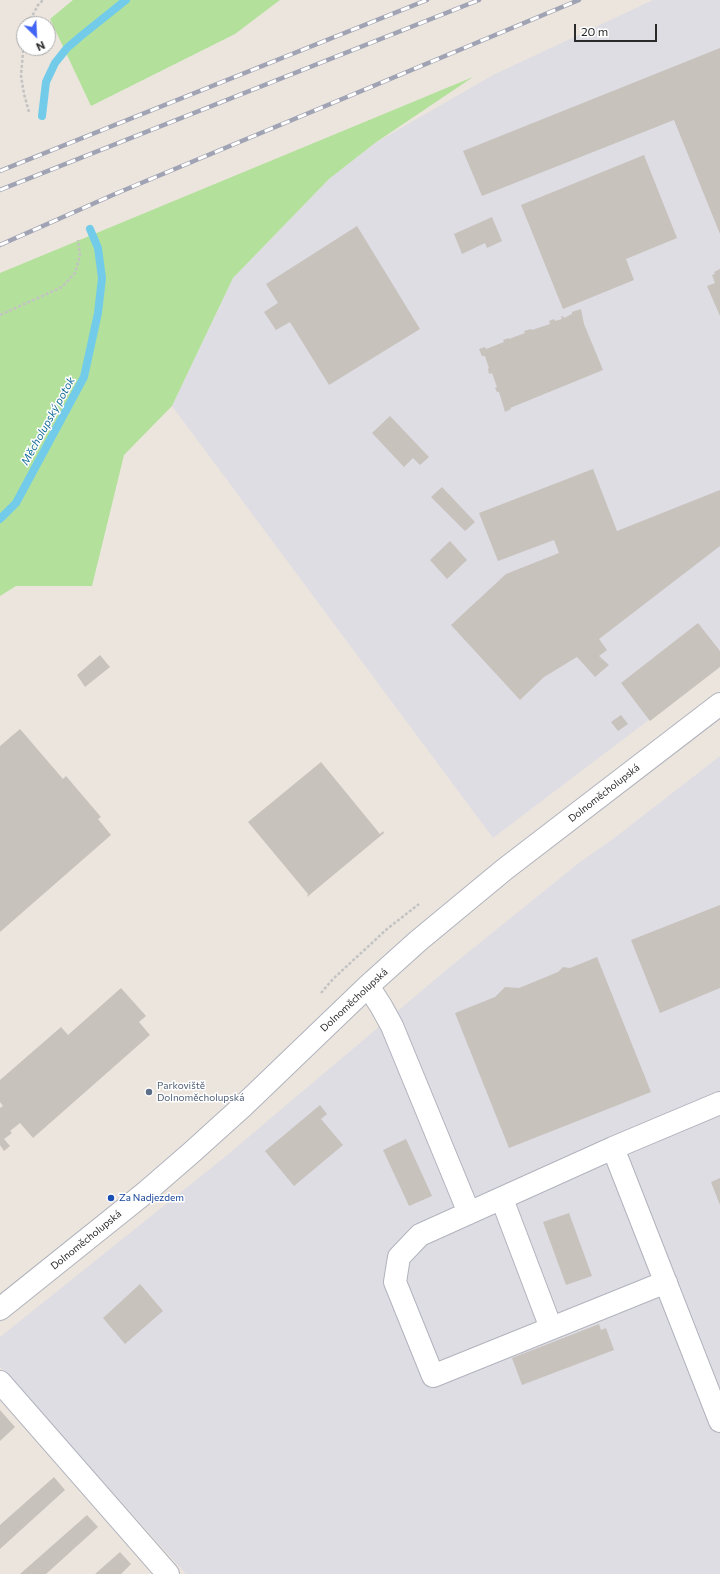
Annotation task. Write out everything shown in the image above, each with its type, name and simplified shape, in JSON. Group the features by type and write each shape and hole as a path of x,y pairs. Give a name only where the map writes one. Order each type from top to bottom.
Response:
{"street":[{"name":"Dolnoměcholupská","path":"0,1309 174,1168 418,941 505,869 720,704"},
{"path":"368,986 382,1006 392,1026 469,1213"},
{"path":"666,1282 433,1376 394,1282 399,1257 420,1235 613,1148 720,1103"},
{"path":"613,1148 720,1421"},
{"path":"502,1199 551,1328"},
{"path":"0,1382 168,1574"}],"path":[{"path":"32,16 38,5 43,0"},
{"path":"23,56 21,76 29,112"},
{"path":"0,315 62,288 75,273 80,256 78,240"}],"shaded area":[{"path":"653,0 720,0 720,666 493,838 172,406 233,278 329,179 375,143 493,75"},
{"path":"720,756 720,1574 186,1574 0,1367 0,1337 226,1156 445,971 580,862 613,839"}],"green space":[{"path":"73,0 280,0 235,34 91,106 56,32 56,16 54,16"},
{"path":"473,77 375,143 329,179 233,278 172,406 124,455 92,586 16,586 0,596 0,273"}],"building":[{"path":"720,48 720,234 674,120 482,196 463,151"},
{"path":"644,155 677,238 626,259 634,280 563,309 521,205"},
{"path":"492,217 502,241 487,248 485,243 462,254 454,234"},
{"path":"357,226 420,329 329,385 290,322 276,330 264,312 278,303 266,284"},
{"path":"720,269 720,316 707,286 715,283 712,275"},
{"path":"581,309 584,324 603,370 510,408 511,409 505,412 499,392 497,392 495,388 497,387 492,373 489,374 489,368 485,356 482,356 479,349 485,347 486,349 504,342 503,340 525,333 524,331 550,324 549,321 554,319 555,321 562,319 561,317 563,316 564,318 572,314 572,312"},
{"path":"390,416 429,457 420,465 413,458 404,467 372,433"},
{"path":"593,469 617,531 720,490 720,546 599,639 607,650 599,656 609,665 595,677 577,657 544,677 520,700 451,625 506,574 559,553 554,540 498,561 479,513"},
{"path":"442,487 475,522 465,531 431,497"},
{"path":"450,541 467,560 447,579 430,560"},
{"path":"698,623 720,651 720,667 650,721 621,683"},
{"path":"100,655 110,667 85,687 77,675"},
{"path":"621,715 628,724 618,731 611,722"},
{"path":"20,729 63,779 66,776 101,817 98,819 111,835 0,932 0,746"},
{"path":"321,762 380,834 383,831 384,833 307,897 308,894 248,822"},
{"path":"720,905 720,988 660,1013 631,940"},
{"path":"597,957 651,1092 509,1148 455,1013 495,997 505,987 519,988 558,972 563,967 570,968"},
{"path":"121,988 146,1016 139,1022 150,1035 33,1138 20,1123 10,1131 12,1133 4,1139 10,1146 4,1151 0,1145 0,1108 3,1106 0,1102 0,1080 61,1027 68,1035"},
{"path":"320,1105 327,1114 321,1119 343,1145 294,1186 265,1151"},
{"path":"406,1139 432,1196 409,1206 383,1150"},
{"path":"720,1178 720,1205 711,1182"},
{"path":"569,1213 592,1276 566,1285 543,1222"},
{"path":"140,1284 163,1311 125,1344 103,1318"},
{"path":"599,1324 601,1330 606,1328 614,1350 522,1385 512,1358"},
{"path":"0,1410 15,1427 0,1441"},
{"path":"54,1477 65,1490 0,1549 0,1525"},
{"path":"87,1515 98,1527 46,1574 20,1574"},
{"path":"120,1552 131,1564 121,1574 95,1574"}],"waterway":[{"name":"Měcholupský potok","path":"42,116 46,82 55,63 67,48 126,0"},
{"name":"Měcholupský potok","path":"0,519 16,503 84,377 98,313 102,278 98,248 90,229"}],"railway":[{"path":"0,171 427,0"},
{"path":"0,190 479,0"},
{"path":"0,245 115,194 579,0"}],"place":[{"name":"Parkoviště Dolnoměcholupská","path":"149,1092"},
{"name":"Za Nadjezdem","path":"111,1198"}]}
